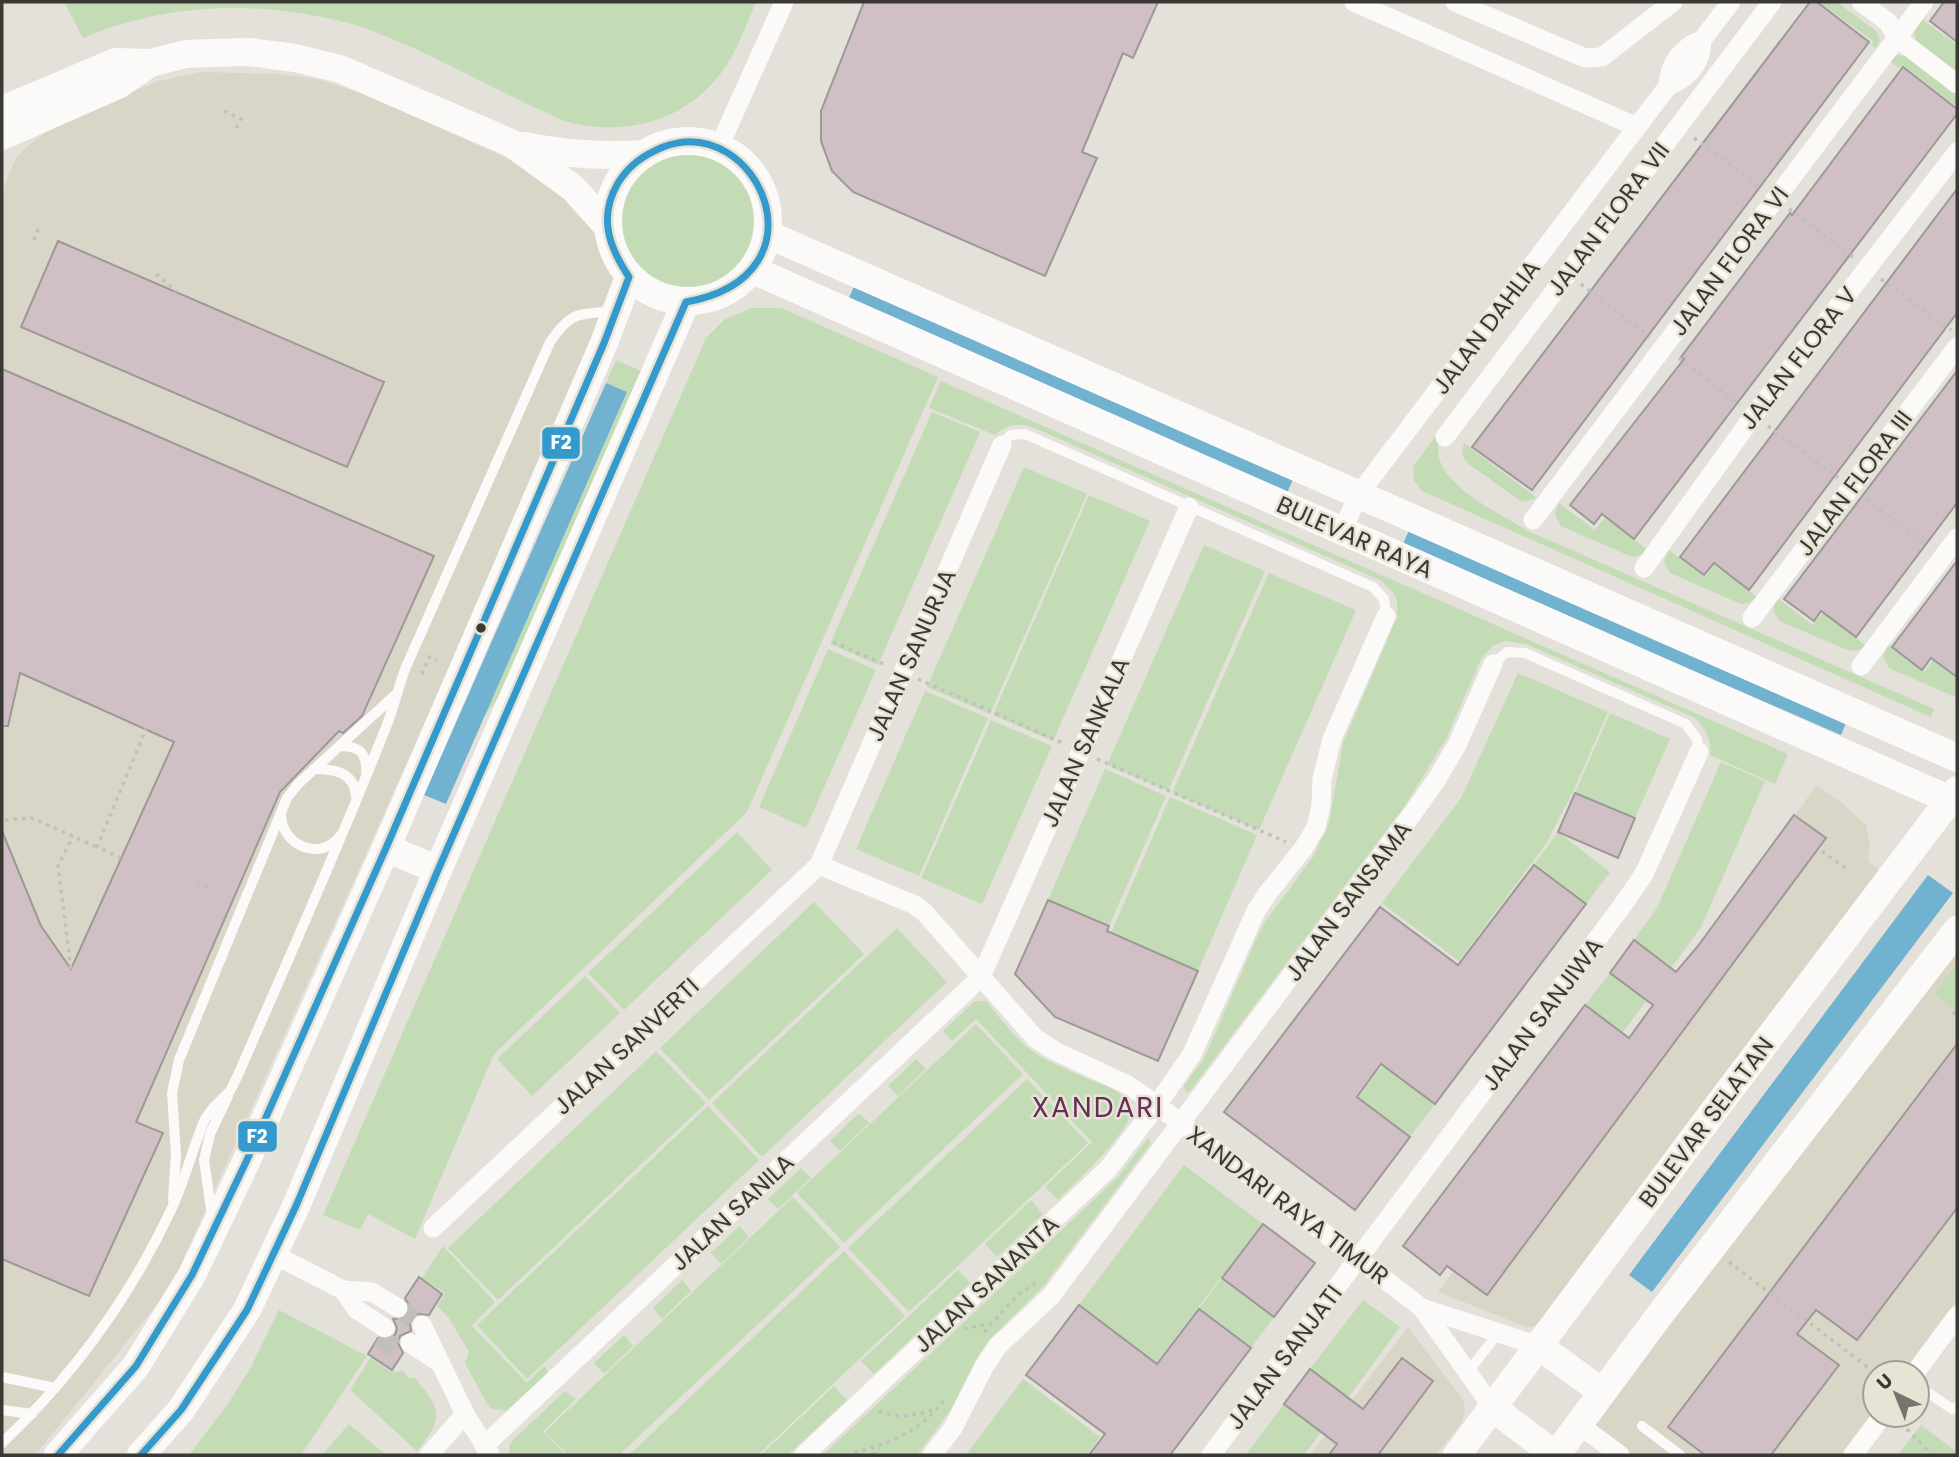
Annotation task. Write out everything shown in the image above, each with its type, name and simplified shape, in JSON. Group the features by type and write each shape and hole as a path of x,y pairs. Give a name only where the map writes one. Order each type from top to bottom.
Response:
{"street":[{"path":"719,147 784,2"},
{"path":"1354,2 1637,127"},
{"path":"1455,2 1486,7 1585,58 1602,57 1673,2"},
{"name":"JALAN DAHLIA","path":"1342,531 1359,494 1668,86 1684,80 1688,45 1702,40 1731,2"},
{"name":"JALAN FLORA VII","path":"1445,437 1772,2"},
{"path":"1861,2 1888,22 1896,38 1957,84"},
{"name":"JALAN FLORA VI","path":"1533,520 1924,2"},
{"path":"5,133 28,99 116,62 150,63 186,54 249,52 295,58 340,69 511,143 557,153 595,156 644,154"},
{"path":"5,133 118,85 150,63"},
{"path":"694,141 719,147 742,161 759,182 768,207 768,234 752,270 734,287 711,298 686,302 665,299 646,290 629,277 614,254 608,227 609,206 616,186 628,168 644,154 668,143 694,141"},
{"path":"511,143 573,188 608,227"},
{"name":"JALAN FLORA V","path":"1644,568 1754,415 1957,152"},
{"name":"BULEVAR RAYA","path":"768,234 1957,758"},
{"name":"BULEVAR RAYA","path":"752,270 1342,531 1955,797"},
{"path":"58,1455 136,1366 192,1275 214,1231 386,848 629,277"},
{"path":"141,1455 188,1399 247,1310 296,1206 438,870 686,302"},
{"name":"JALAN FLORA III","path":"1752,618 1957,347"},
{"name":"JALAN SANURJA","path":"819,865 1002,445"},
{"name":"JALAN SANKALA","path":"981,977 1189,508"},
{"path":"1861,666 1957,538"},
{"path":"1157,1105 1192,1054 1256,911 1304,849 1316,827 1321,806 1322,779 1332,739 1386,617"},
{"name":"JALAN SANSAMA","path":"1182,1124 1437,779 1457,745 1493,664"},
{"name":"JALAN SANJIWA","path":"1358,1260 1644,874 1699,752"},
{"name":"BULEVAR SELATAN","path":"1457,1455 1955,797"},
{"path":"386,848 438,870"},
{"name":"XANDARI RAYA TIMUR","path":"819,865 915,905 1035,1038 1055,1051 1128,1085 1157,1105 1422,1308"},
{"name":"JALAN SANVERTI","path":"433,1228 819,865"},
{"path":"1422,1308 1493,1408 1555,1455 1957,930"},
{"name":"JALAN SANILA","path":"487,1451 981,977"},
{"name":"JALAN SANANTA","path":"804,1455 1108,1168 1157,1105"},
{"name":"JALAN SANANTA","path":"932,1455 959,1417 984,1367 998,1348 1051,1296 1182,1124"},
{"path":"273,1254 344,1290 394,1292 401,1304"},
{"name":"JALAN SANJATI","path":"1211,1455 1358,1260"},
{"path":"344,1290 356,1309 382,1332"},
{"path":"1422,1308 1539,1346 1602,1392"},
{"path":"1926,1359 1957,1318"},
{"path":"425,1320 436,1360 487,1451"},
{"path":"406,1348 436,1360"},
{"path":"429,1455 465,1414"},
{"path":"1578,1424 1620,1455"},
{"path":"1853,1455 1872,1429"}],"lane":[{"path":"214,1231 204,1160 210,1134 357,800 388,723 395,695 463,534 550,342 563,323 575,316 617,310"},
{"path":"1002,445 1010,435 1026,433 1189,508 1373,587 1384,599 1386,617"},
{"path":"1493,664 1507,652 1525,653 1680,721 1694,733 1699,752"},
{"path":"172,1208 176,1154 172,1093 179,1060 281,811 287,798 314,769 395,695"},
{"path":"340,746 358,748 364,754 367,762 365,778"},
{"path":"314,769 336,770 347,775 355,785 357,800"},
{"path":"281,811 287,834 298,846 310,850 323,849 335,842 343,832"},
{"path":"2,1443 32,1414 88,1348 133,1280 172,1208 205,1119 230,1091"},
{"path":"1468,1373 1499,1332"},
{"path":"2,1377 55,1388"},
{"path":"1931,1395 1952,1409 1957,1407"},
{"path":"2,1410 32,1414"},
{"path":"1642,1426 1680,1455"}],"path":[{"path":"224,111 241,118 236,130"},
{"path":"1678,127 1957,335"},
{"path":"34,240 40,224"},
{"path":"156,274 177,292"},
{"path":"422,674 429,657 437,660"},
{"path":"97,847 146,730"},
{"path":"5,820 32,818 121,858"},
{"path":"71,969 58,866 73,836"},
{"path":"1822,851 1845,869"},
{"path":"190,879 210,888"},
{"path":"1727,1261 1861,1362"},
{"path":"982,1334 1001,1312 1037,1281 1053,1273 1070,1271"},
{"path":"846,1455 896,1440 918,1426 949,1392"},
{"path":"861,1402 890,1415 923,1413 936,1409"},
{"path":"1907,1429 1933,1455"},
{"path":"873,1455 880,1446"}],"shaded area":[{"path":"201,72 279,74 317,79 361,93 511,160 606,225 621,287 170,1289 40,1449 33,1455 2,1455 2,191 16,158 52,128 159,81"},
{"path":"1817,785 1866,825 1870,844 1868,861 1880,871 1535,1326 1526,1327 1438,1292"},
{"path":"1957,939 1957,1300 1913,1359 1861,1359 1861,1427 1840,1455 1631,1455 1586,1423"},
{"path":"1408,1327 1463,1400 1465,1409 1462,1422 1436,1455 1310,1455"}],"green space":[{"path":"64,2 756,2 726,66 694,100 675,112 654,120 633,126 610,127 564,121 411,47 359,26 325,18 290,12 220,8 150,17 83,38"},
{"path":"1819,2 1837,2 1876,31 1880,40 1876,49 1871,45 1873,41"},
{"path":"1922,19 1957,45 1957,74 1917,44 1914,33"},
{"path":"1899,55 1907,56 1957,94 1957,107 1902,65 1899,68 1889,61"},
{"path":"688,155 713,160 735,174 749,196 754,221 749,246 735,268 713,282 688,287 663,282 641,268 627,246 622,221 627,196 641,174 663,160"},
{"path":"751,308 781,308 938,377 747,812 494,1054 415,1239 368,1214 360,1230 323,1215 706,338 724,320"},
{"path":"616,360 646,373 511,679 482,720 627,393 606,383"},
{"path":"941,381 1788,754 1775,784 1710,755 1707,735 1695,718 1526,644 1505,641 1493,646 1481,659 1446,739 1404,807 1190,1091 1185,1092 1184,1086 1204,1059 1258,935 1313,857 1329,824 1343,743 1397,617 1397,601 1382,581 1032,427 1012,426 995,435 929,408"},
{"path":"932,412 980,432 878,665 830,644"},
{"path":"1447,420 1438,444 1442,465 1449,477 1473,498 1526,530 1934,709 1931,717 1422,491 1414,481 1413,467"},
{"path":"1464,443 1537,498 1522,502 1466,462 1462,453"},
{"path":"1024,467 1087,494 990,714 927,687"},
{"path":"1089,495 1150,521 1053,741 993,715"},
{"path":"1559,503 1595,530 1605,518 1648,550 1632,557 1561,526 1555,515"},
{"path":"1204,545 1265,571 1168,791 1107,765"},
{"path":"1669,550 1705,577 1714,565 1757,597 1749,603 1741,604 1670,573 1664,562"},
{"path":"1269,573 1356,610 1259,830 1172,793"},
{"path":"1777,598 1813,625 1823,612 1865,645 1862,649 1850,651 1779,621 1773,610"},
{"path":"1888,645 1924,672 1933,660 1957,678 1957,698 1889,668 1883,657"},
{"path":"828,649 876,670 806,828 759,807"},
{"path":"1518,673 1608,712 1573,792 1546,844 1459,961 1382,903 1461,798"},
{"path":"925,691 988,718 919,876 856,849"},
{"path":"1610,713 1670,739 1635,818 1575,793"},
{"path":"991,720 1052,746 982,904 921,878"},
{"path":"1721,762 1765,781 1701,927 1671,968 1634,940 1657,908"},
{"path":"1105,769 1166,796 1109,926 1048,900"},
{"path":"1170,797 1257,835 1198,971 1111,933"},
{"path":"737,832 772,870 624,1010 588,973"},
{"path":"1558,832 1610,872 1586,904 1534,865"},
{"path":"814,902 864,954 709,1100 660,1048"},
{"path":"897,928 947,982 762,1157 712,1103"},
{"path":"1957,963 1957,1012 1934,994"},
{"path":"1610,973 1647,1000 1622,1033 1585,1005"},
{"path":"585,976 620,1013 532,1096 497,1059"},
{"path":"975,1001 986,1001 1030,1050 1114,1090 1130,1104 1129,1120 1122,1131 1058,1200 1045,1187 1092,1142 976,1019 952,1041 943,1031"},
{"path":"976,1024 1023,1074 844,1243 797,1193"},
{"path":"656,1051 706,1103 498,1300 448,1248"},
{"path":"916,1059 926,1069 898,1096 888,1086"},
{"path":"1383,1065 1435,1104 1410,1137 1358,1098"},
{"path":"1027,1079 1088,1143 909,1312 848,1248"},
{"path":"708,1106 759,1160 527,1379 477,1325"},
{"path":"859,1113 869,1123 840,1151 830,1141"},
{"path":"1148,1138 1151,1143 1042,1288 988,1341 950,1411 917,1455 823,1455 1118,1177"},
{"path":"1184,1165 1262,1223 1156,1363 1079,1305"},
{"path":"801,1168 811,1178 778,1209 768,1199"},
{"path":"793,1197 840,1247 619,1455 568,1455 545,1432"},
{"path":"1031,1200 1043,1214 997,1257 985,1244"},
{"path":"739,1226 749,1237 721,1264 711,1253"},
{"path":"443,1246 495,1302 472,1326 527,1383 544,1366 547,1369 547,1374 506,1411 490,1408 486,1402 465,1363 469,1352 448,1317 437,1306 445,1293 422,1278"},
{"path":"844,1251 905,1316 758,1455 629,1455"},
{"path":"958,1270 970,1283 874,1374 861,1361"},
{"path":"1222,1278 1274,1317 1251,1348 1199,1309"},
{"path":"682,1280 691,1291 662,1319 653,1308"},
{"path":"1363,1300 1400,1327 1348,1398 1310,1369"},
{"path":"279,1310 367,1356 301,1455 189,1455 250,1369"},
{"path":"624,1335 633,1346 604,1374 594,1363"},
{"path":"371,1357 391,1372 403,1371 409,1379 414,1377 430,1397 436,1413 435,1421 417,1451 350,1390"},
{"path":"1023,1379 1100,1437 1087,1455 966,1455"},
{"path":"834,1386 847,1400 788,1455 761,1455"},
{"path":"565,1391 576,1399 543,1431 566,1455 510,1455 509,1446 514,1439"},
{"path":"1284,1404 1321,1432 1304,1455 1246,1455"},
{"path":"349,1424 386,1455 322,1455"},
{"path":"1918,1429 1926,1429 1957,1452 1957,1455 1898,1455"}],"water":[{"path":"855,284 1294,477 1287,493 848,300"},
{"path":"606,383 627,392 446,804 424,795"},
{"path":"1410,528 1848,718 1841,735 1403,544"},
{"path":"1928,875 1953,893 1652,1292 1629,1275"}],"building":[{"path":"864,2 1158,2 1133,58 1123,53 1082,152 1097,158 1045,276 853,192 832,171 821,141 821,111"},
{"path":"1810,2 1817,2 1869,42 1532,490 1472,447"},
{"path":"1944,2 1957,2 1957,42 1930,21"},
{"path":"1903,67 1957,109 1957,114 1634,539 1602,514 1594,524 1570,505 1684,359 1681,357"},
{"path":"1957,189 1957,313 1749,590 1714,563 1704,575 1680,557"},
{"path":"58,241 384,382 347,467 21,327"},
{"path":"2,369 434,556 362,716 343,733 339,731 280,792 136,1122 163,1133 89,1296 2,1259 2,831 41,926 71,969 174,742 20,673 8,726 2,726"},
{"path":"1957,371 1957,503 1856,637 1821,611 1814,621 1784,599"},
{"path":"1957,561 1957,677 1931,658 1922,670 1892,647"},
{"path":"1575,793 1635,818 1618,858 1558,832"},
{"path":"1794,815 1826,838 1487,1295 1447,1266 1440,1275 1403,1246 1585,1005 1629,1038 1653,1005 1610,973 1634,940 1676,972"},
{"path":"1534,865 1586,904 1435,1104 1381,1064 1357,1097 1410,1137 1355,1210 1224,1112 1380,907 1458,965"},
{"path":"1048,900 1109,926 1107,931 1198,971 1158,1061 1055,1017 1015,974"},
{"path":"1957,1044 1957,1208 1857,1340 1816,1310 1797,1334 1839,1365 1771,1455 1705,1455 1668,1427"},
{"path":"1263,1224 1315,1263 1274,1317 1222,1278"},
{"path":"419,1277 442,1294 429,1315 416,1314 410,1323 411,1331 400,1336 398,1343 403,1353 392,1370 368,1354 378,1338 385,1340 395,1335 397,1328 393,1319 403,1319 408,1315 410,1308 405,1298"},
{"path":"1079,1305 1157,1364 1199,1309 1251,1348 1170,1455 1089,1455 1105,1434 1026,1375"},
{"path":"1402,1358 1433,1381 1378,1455 1329,1455 1337,1444 1284,1404 1310,1369 1363,1409"}],"tunnel":[{"path":"398,1308 422,1325"},
{"path":"379,1337 403,1353"}],"transit line":[{"name":"F2","path":"58,1455 136,1366 192,1275 246,1162 386,848 604,343 629,277 608,232 608,208 618,183 638,161 663,147 697,142 727,152 750,173 764,201 768,232 757,262 731,286 686,302 438,870 296,1206 247,1310 181,1410 141,1455"}],"district":[{"name":"XANDARI","path":"1098,1107"}]}
